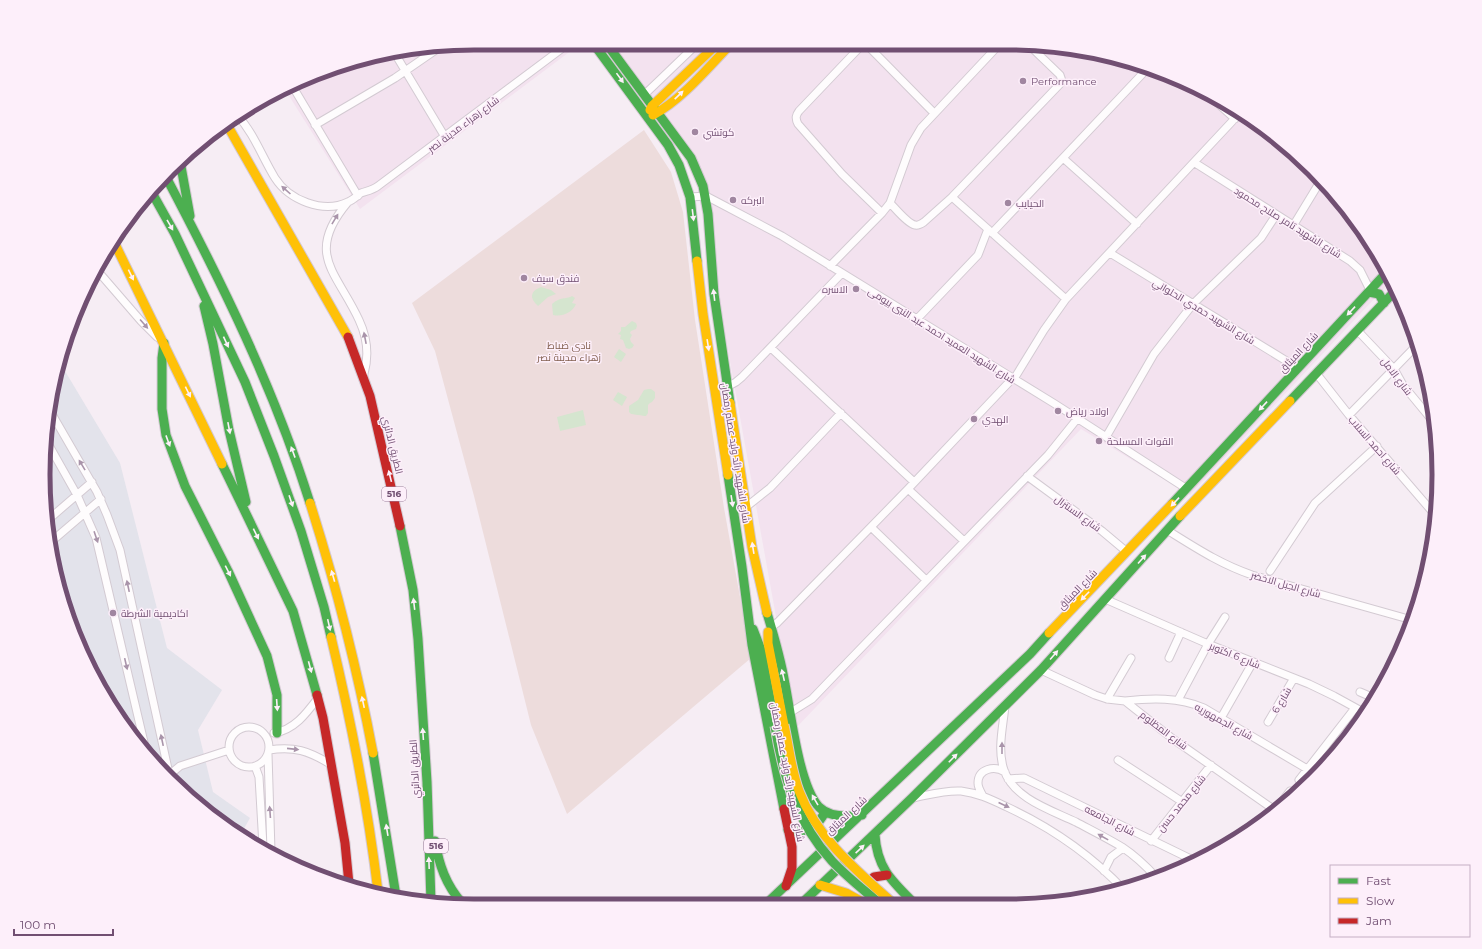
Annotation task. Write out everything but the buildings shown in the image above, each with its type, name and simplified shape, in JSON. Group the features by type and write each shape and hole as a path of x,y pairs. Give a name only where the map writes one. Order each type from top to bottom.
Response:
{"main road":[{"name":"شارع الشهيد رائد وليد عصام رمضان","path":"598,50 674,155 690,197 703,314 750,624 767,726 792,847 792,861 786,886"},
{"name":"شارع الشهيد رائد وليد عصام رمضان","path":"611,50 694,163 706,196 712,275 756,568 784,678 806,781 816,803 826,812"},
{"path":"655,110 711,50"},
{"path":"647,116 725,50"},
{"name":"الطريق الدائري","path":"229,129 347,334 364,377 393,491 413,590 418,639 427,782 431,896"},
{"path":"181,167 190,223"},
{"path":"168,181 229,298 263,375 292,448 323,542 350,644 377,769 395,891"},
{"path":"154,196 198,280 245,382 263,426 301,531 322,599 341,679 372,841 378,888"},
{"path":"117,247 164,342 293,611 311,670 323,718 345,843 349,880"},
{"name":"شارع الميثاق","path":"772,899 862,815 1030,654 1187,489 1383,277"},
{"path":"198,280 213,344 229,430 244,493 248,518"},
{"path":"1369,291 1383,297 1384,303"},
{"path":"806,899 912,798 1041,670 1167,530 1392,295"},
{"path":"164,342 162,358 162,409 166,435 188,493 228,571 267,656 277,695 277,732"},
{"path":"729,479 741,476"},
{"path":"768,617 768,643 784,725 799,790 816,825 840,855 888,899"},
{"path":"750,624 757,636 761,650 779,756 786,782 795,806 806,828 820,847 834,863 874,899"},
{"name":"516","path":"427,782 440,865 447,883 459,898"},
{"path":"788,830 798,832 812,828 822,820 826,812 842,816 862,815"},
{"path":"875,834 877,857 887,875 911,899"},
{"path":"864,899 863,890 867,883 878,876 887,875"},
{"path":"820,885 846,893 857,899"}],"street":[{"name":"شارع زهراء مدينة نصر","path":"348,202 378,186 560,50"},
{"path":"644,95 691,50"},
{"path":"857,50 799,111 796,115 796,119 798,124 842,174 882,213"},
{"path":"872,50 934,113"},
{"path":"830,266 890,203 913,141 921,128 994,50"},
{"path":"890,203 910,223 920,225 952,197 1062,81 1060,75 1035,51"},
{"path":"315,125 405,72 432,53"},
{"path":"397,57 445,137"},
{"path":"917,319 978,255 990,231 1063,158 1143,73"},
{"path":"294,91 358,196"},
{"path":"771,627 777,623 908,489 1013,378 1066,299 1236,118"},
{"path":"241,121 275,178 290,194 302,201 316,205 332,205 348,202"},
{"path":"1063,158 1137,224"},
{"name":"شارع الشهيد تامر صلاح محمود","path":"1195,163 1356,265 1364,276 1369,291"},
{"path":"1293,226 1318,185"},
{"path":"690,197 706,196"},
{"name":"شارع الشهيد العميد احمد عبد النبى بيومى","path":"706,196 782,236 1055,404 1187,489"},
{"path":"952,197 1066,299"},
{"path":"348,202 337,215 331,227 327,240 327,253 332,273 356,313 363,330 367,356 364,377"},
{"path":"1106,437 1150,360 1193,304 1261,238 1276,215"},
{"name":"شارع الشهيد حمدي الحلواني","path":"1110,253 1298,368"},
{"path":"728,387 739,380 842,273"},
{"path":"101,274 149,330 164,342"},
{"name":"شارع الامل","path":"1357,330 1394,369 1403,385 1427,414"},
{"path":"771,348 914,482"},
{"path":"1349,414 1413,349"},
{"name":"شارع احمد السلاب","path":"1316,373 1430,509"},
{"path":"746,507 770,488 842,414"},
{"path":"54,418 101,499 120,550 167,765 180,766 229,750"},
{"path":"791,712 812,698 1048,455 1077,419"},
{"path":"1270,571 1315,503 1377,446"},
{"path":"51,449 77,495 96,538 143,740"},
{"name":"شارع السنترال","path":"1027,476 1102,531 1127,552"},
{"path":"52,516 92,482"},
{"path":"908,489 964,541"},
{"path":"55,538 101,499"},
{"path":"871,527 926,580"},
{"name":"شارع الجبل الاخضر","path":"1167,530 1231,568 1406,618"},
{"name":"شارع 6 اكتوبر","path":"1105,599 1208,644 1322,690 1360,710"},
{"path":"1178,700 1208,644 1225,617"},
{"path":"1169,658 1181,632"},
{"path":"1107,699 1131,658"},
{"path":"1221,718 1252,662"},
{"path":"1041,670 1107,699 1125,701"},
{"name":"شارع 6","path":"1268,722 1294,678"},
{"path":"1360,692 1369,696"},
{"path":"266,735 290,727 301,719 318,698"},
{"name":"شارع الجمهوريه","path":"1125,701 1148,699 1192,702 1311,771"},
{"name":"شارع المظلوم","path":"1125,701 1271,807"},
{"path":"1005,706 1001,751 1005,772 1008,779 1018,790 1037,804 1081,825 1123,848 1152,873"},
{"path":"1311,771 1355,708"},
{"path":"272,847 269,752 268,739 266,735 258,729 250,726 240,728 233,734 229,742 229,750 231,757 241,766 255,766 265,759 269,752 284,748 298,750 317,756 330,764"},
{"path":"1118,760 1181,801"},
{"name":"شارع محمد حسن","path":"1151,840 1211,765"},
{"path":"172,773 180,766"},
{"path":"255,766 259,777 263,842"},
{"path":"982,796 978,784 983,773 988,769 994,768 1000,768 1005,772"},
{"name":"شارع الجامعه","path":"1008,779 1024,778 1189,858"},
{"path":"1287,794 1290,790"},
{"path":"912,798 950,791 982,796 1019,813 1048,829 1104,870 1118,884"},
{"path":"1104,870 1111,857 1123,848"}],"shaded area":[{"path":"572,50 360,209 288,94 312,82 338,73 365,64 392,58 447,51"},
{"path":"609,50 1008,50 1063,54 1117,64 1170,82 1220,107 1266,138 1287,155 1308,174 1344,216 1375,262 1387,285 1190,495 1081,429 796,728 699,189 693,173 649,102"},
{"path":"541,287 551,290 556,294 548,297 538,306 533,300 532,295"},
{"path":"572,296 575,298 572,303 576,304 572,310 563,315 553,315 552,304 560,299"},
{"path":"632,321 636,323 637,326 636,329 630,333 632,335 630,339 631,342 634,345 629,349 626,348 623,340 620,339 621,335 618,334 621,331 621,327 625,327"},
{"path":"619,349 626,354 621,362 614,357"},
{"name":"اكاديمية الشرطة","path":"63,368 120,463 167,648 222,690 198,730 213,792 250,818 243,830 216,811 174,775 138,733 122,710 107,687 82,637 64,584 58,557 51,502 51,447 58,392"},
{"path":"648,389 655,392 655,398 648,405 648,413 646,416 631,414 629,412 629,406 638,400 644,390"},
{"path":"618,392 627,397 622,406 613,400"},
{"path":"583,410 586,425 560,431 557,417"}],"green space":[{"name":"نادى ضباط زهراء مدينة نصر","path":"644,130 671,172 683,212 695,320 724,508 751,658 567,814 531,725 474,496 435,351 412,303"}],"traffic: fast":[{"path":"598,50 668,145 679,165 690,197 697,261"},
{"path":"611,50 691,158 703,186 708,214 714,294 730,403"},
{"path":"181,168 190,216"},
{"path":"168,181 226,295 245,336 280,418 310,503"},
{"path":"154,196 175,234 245,382 301,531 324,607 331,637"},
{"path":"1172,504 1383,277"},
{"path":"1369,292 1379,294 1384,303"},
{"path":"1290,401 1392,295"},
{"path":"204,306 213,344 229,430 246,502"},
{"path":"164,343 162,358 162,409 166,435 185,486 228,571 267,656 277,695 277,733"},
{"path":"222,464 293,611 317,695"},
{"path":"728,475 752,645 784,809"},
{"path":"806,899 912,798 1041,670 1180,516"},
{"path":"400,526 413,590 418,639 427,782 431,896"},
{"path":"767,613 781,666 801,767 812,797 819,807 828,813 839,816 862,815"},
{"path":"753,629 761,650 775,726"},
{"path":"771,899 1030,654 1049,633"},
{"path":"775,726 787,781 793,798 809,831 832,861 874,899"},
{"path":"373,753 395,891"},
{"path":"788,830 800,831 810,828 822,818 825,812"},
{"path":"875,835 876,847 883,866 893,882 910,899"},
{"path":"435,841 447,882 458,898"}],"traffic: slow":[{"path":"650,110 652,106 711,50"},
{"path":"653,115 673,102 683,93 725,50"},
{"path":"229,129 348,337"},
{"path":"117,247 222,464"},
{"path":"697,261 703,314 728,475"},
{"path":"1180,516 1290,401"},
{"path":"730,403 752,547 767,613"},
{"path":"310,503 329,565 345,627 373,753"},
{"path":"1049,633 1172,504"},
{"path":"768,632 768,643 784,725"},
{"path":"331,637 358,764 377,888"},
{"path":"784,725 796,783 816,824 839,853 888,899"},
{"path":"820,885 846,893 857,899"}],"traffic: jam":[{"path":"348,337 370,396 400,526"},
{"path":"317,695 323,718 345,843 349,880"},
{"path":"784,809 792,847 792,868 786,886"},
{"path":"864,887 874,877 887,875"}],"place":[{"name":"Performance","path":"1023,81"},
{"name":"كوتشي","path":"695,132"},
{"name":"البركه","path":"733,200"},
{"name":"الحيايب","path":"1008,203"},
{"name":"فندق سيف","path":"524,278"},
{"name":"الاسره","path":"856,289"},
{"name":"اولاد رياض","path":"1058,411"},
{"name":"الهدي","path":"974,419"},
{"name":"القوات المسلحة","path":"1099,441"},
{"name":"اكاديمية الشرطة","path":"113,613"}]}
